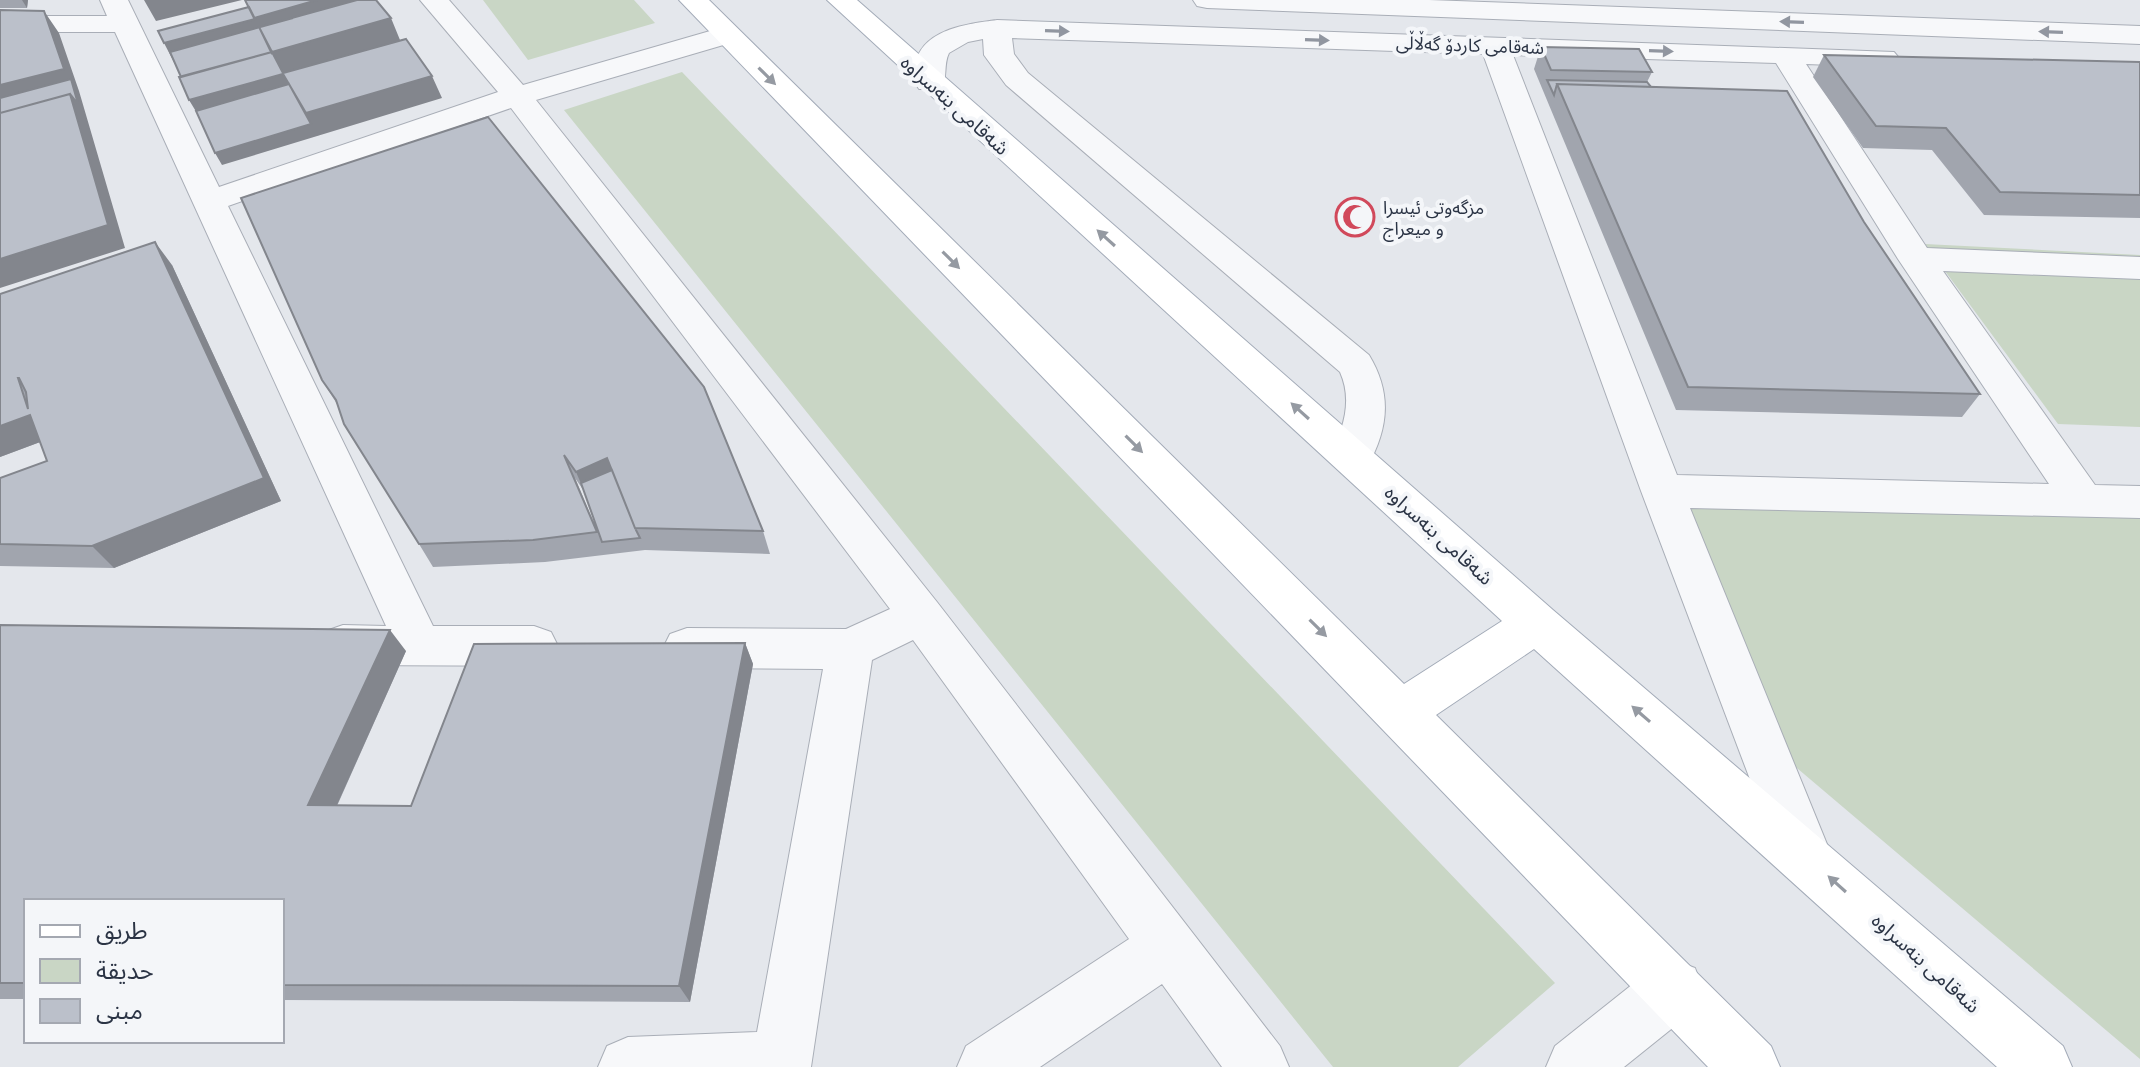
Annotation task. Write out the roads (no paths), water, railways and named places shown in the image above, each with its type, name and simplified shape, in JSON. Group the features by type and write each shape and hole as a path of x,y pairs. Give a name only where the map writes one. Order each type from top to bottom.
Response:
{"main road":[{"path":"693,0 1750,1067"},
{"name":"شەقامی بنەسراوە","path":"841,0 1536,623 1804,854 2042,1067"},
{"path":"1401,712 1536,623"}],"street":[{"path":"434,0 517,96 921,615 1259,1067"},
{"name":"شەقامی کاردۆ گەڵاڵی","path":"1207,0 1597,7 2136,38"},
{"path":"0,24 120,12 419,645"},
{"path":"997,29 999,55 1017,79 1355,364 1365,380 1369,417 1352,456"},
{"name":"شەقامی کاردۆ گەڵاڵی","path":"930,83 927,66 934,51 950,38 997,29 1909,59"},
{"path":"209,201 517,96 727,35"},
{"path":"1495,46 1662,491 1804,854"},
{"path":"1785,55 1916,259 2083,501"},
{"path":"1916,259 2140,268"},
{"path":"1662,491 2140,502"},
{"path":"642,647 850,649 921,615"},
{"path":"295,645 578,647"},
{"path":"628,1067 781,1064 850,649"},
{"path":"987,1067 1169,946"},
{"path":"1576,1067 1674,989"}],"place":[{"name":"مزگەوتی ئیسرا و میعراج","path":"1355,217"}]}
